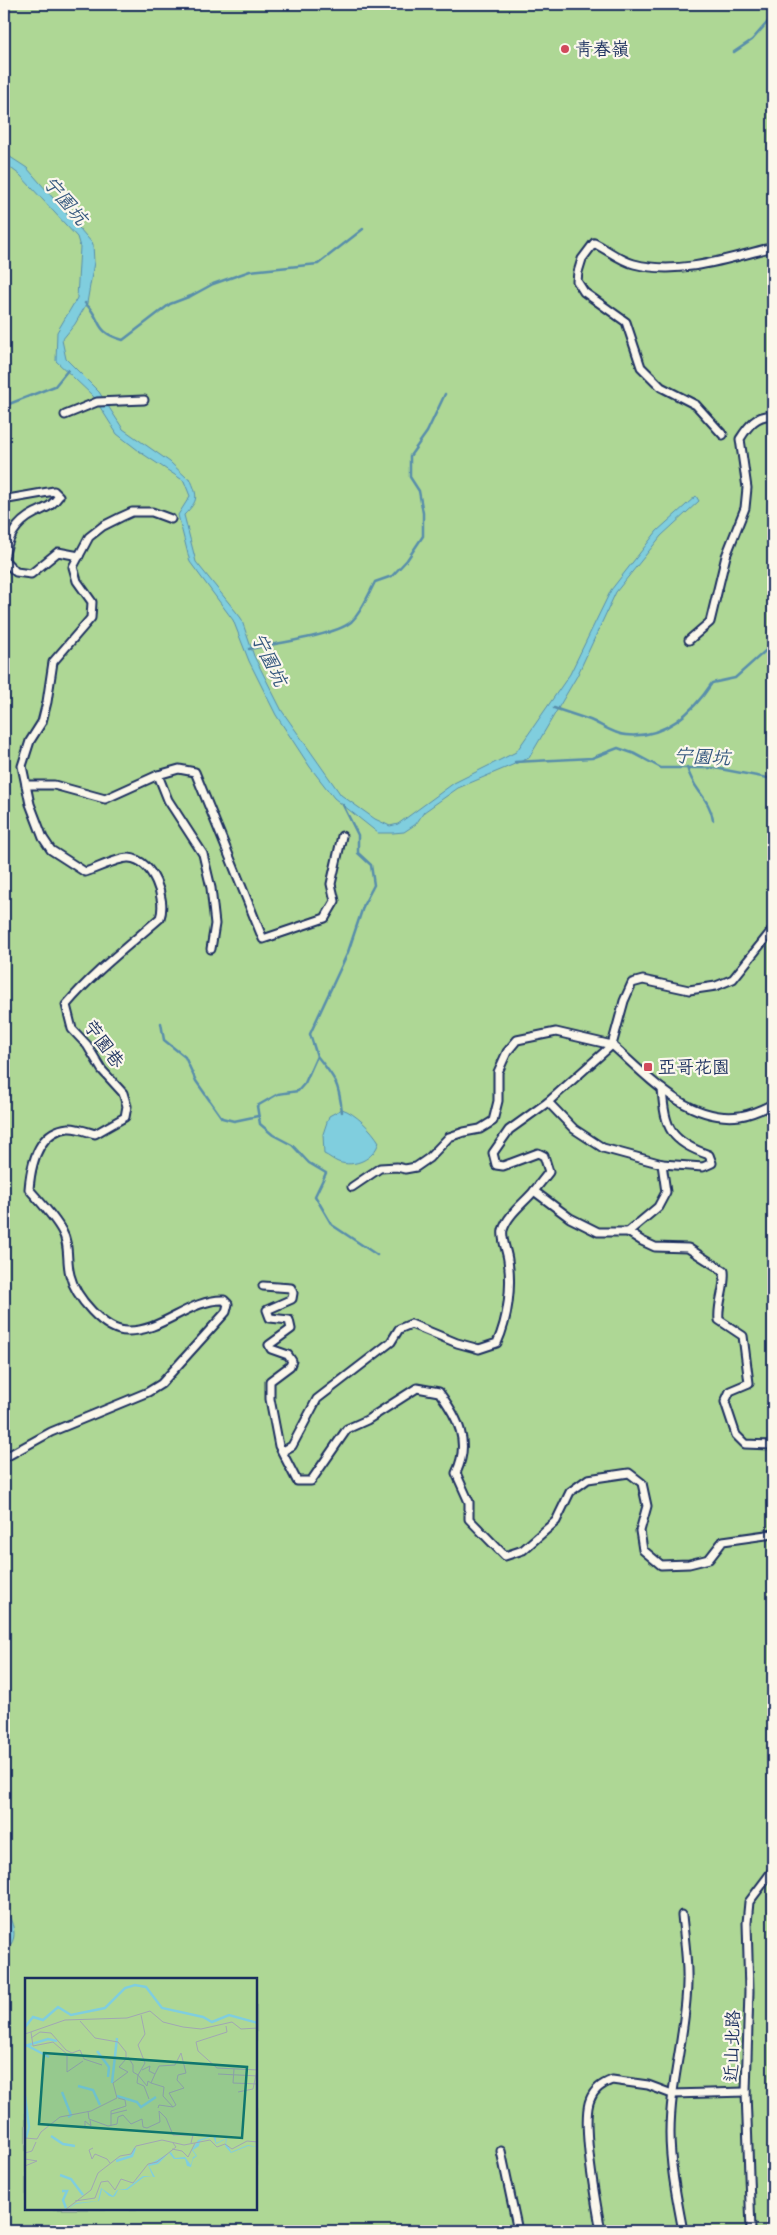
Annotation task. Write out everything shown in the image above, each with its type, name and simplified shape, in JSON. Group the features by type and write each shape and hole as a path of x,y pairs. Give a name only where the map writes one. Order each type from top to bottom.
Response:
{"street":[{"path":"723,435 696,405 661,387 641,368 626,322 584,292 577,281 578,272 582,259 594,243 634,264 675,268 692,267 773,247"},
{"path":"65,415 98,402 144,400"},
{"path":"689,640 710,622 726,556 745,508 747,488 740,439 749,425 765,415 773,416"},
{"path":"8,499 54,491 59,496 52,505 18,524 6,544 4,560 16,572 31,574 58,552 78,556"},
{"name":"苧園巷","path":"4,1458 51,1432 148,1392 162,1384 226,1312 228,1304 224,1300 206,1301 147,1327 126,1331 107,1324 94,1313 76,1291 69,1274 68,1248 62,1231 29,1188 30,1174 38,1148 46,1136 69,1127 95,1134 125,1117 127,1106 123,1093 102,1070 87,1045 72,1029 66,1005 113,958 160,918 162,912 158,886 151,872 140,863 131,858 120,858 102,867 85,872 51,850 36,822 26,785 22,766 25,751 42,722 53,662 91,618 92,602 77,581 73,566 88,538 103,526 126,514 152,512 171,519"},
{"path":"26,785 54,785 105,799 158,775 179,769 195,772 263,939 326,918 334,901 331,884 342,836"},
{"path":"158,775 168,800 202,854 211,888 215,924 211,949"},
{"path":"283,1451 292,1446 317,1400 391,1342 399,1329 411,1324 457,1343 479,1349 497,1343 501,1334 509,1295 508,1261 502,1232 507,1220 549,1172 544,1156 538,1153 503,1166 496,1165 493,1153 509,1130 548,1102 612,1045 624,1001 632,983 643,980 689,990 716,986 732,979 773,929"},
{"path":"352,1187 380,1168 397,1167 405,1169 416,1167 429,1158 449,1138 464,1132 480,1129 493,1121 498,1101 498,1072 506,1052 517,1040 556,1032 612,1045 662,1089 701,1112 715,1115 740,1116 773,1104"},
{"path":"548,1102 574,1129 603,1148 662,1164 703,1167 712,1163 709,1154 682,1143 673,1135 666,1119 662,1089"},
{"path":"628,1232 658,1207 666,1192 662,1164"},
{"path":"534,1191 570,1218 598,1232 628,1232 642,1241 655,1246 688,1248 724,1271 725,1279 718,1309 719,1320 744,1336 750,1383 730,1391 725,1402 736,1435 745,1444 773,1444"},
{"path":"263,1286 291,1288 294,1293 292,1299 267,1310 270,1318 289,1320 291,1327 291,1330 270,1345 271,1348 288,1355 292,1361 290,1366 270,1381 270,1399 279,1446 296,1481 311,1481 347,1430 367,1420 417,1388 439,1392 454,1413 462,1438 462,1460 456,1473 469,1502 469,1519 505,1556 524,1550 556,1521 570,1492 588,1479 629,1473 642,1483 647,1506 640,1531 644,1550 661,1565 689,1564 709,1559 723,1541 773,1534"},
{"name":"近山北路","path":"751,2231 746,2092 749,1991 747,1923 749,1902 773,1870"},
{"path":"682,1914 687,1982 682,2031 672,2094 670,2134 674,2179 683,2231"},
{"path":"601,2231 588,2124 589,2101 594,2091 612,2080 648,2085 672,2094 746,2092"},
{"path":"501,2152 518,2231"}],"green space":[{"path":"4,4 773,4 773,2231 4,2231"}],"water":[{"path":"4,153 27,168 93,244 94,262 87,303 75,324 62,340 66,359 99,392 123,429 170,462 187,478 190,478 196,498 184,515 196,562 241,618 254,656 282,711 341,795 375,819 390,826 398,824 454,783 516,752 570,674 611,590 657,531 696,496 699,501 661,536 616,592 577,676 529,758 458,788 424,812 416,824 404,832 378,833 334,798 310,767 276,715 249,661 233,620 190,562 178,515 190,496 184,481 117,434 93,396 56,361 57,332 77,298 80,247 77,237 20,175 4,163"},
{"path":"342,1109 363,1122 379,1142 373,1153 363,1161 344,1164 324,1154 323,1134 329,1116"},
{"path":"4,1905 14,1930 14,1935 11,1944 4,1946"}],"waterway":[{"path":"734,52 752,40 773,16"},
{"path":"85,303 91,309 102,329 113,337 123,340 170,304 191,296 213,284 250,271 318,264 363,229"},
{"path":"4,406 55,386 68,370"},
{"path":"249,649 317,635 343,627 351,622 358,613 375,582 392,576 407,560 423,536 423,513 419,491 410,477 410,456 427,432 445,394"},
{"path":"554,708 590,720 621,734 640,735 653,733 665,728 686,713 696,704 712,683 735,678 773,644"},
{"name":"宁園坑","path":"515,762 592,758 618,748 635,754 661,768 715,768 773,779"},
{"path":"687,767 689,775 708,806 713,820"},
{"path":"343,805 358,835 358,853 371,865 374,885 364,904 348,952 310,1034 317,1056 305,1083 298,1091 278,1094 257,1106 260,1124 273,1135 292,1145 309,1163 326,1173 315,1196 332,1225 377,1255"},
{"path":"161,1023 164,1040 185,1057 196,1081 222,1118 234,1121 258,1116"},
{"path":"317,1056 338,1087 342,1112"}],"place":[{"name":"青春嶺","path":"565,49"},
{"name":"亞哥花園","path":"648,1067"}]}
